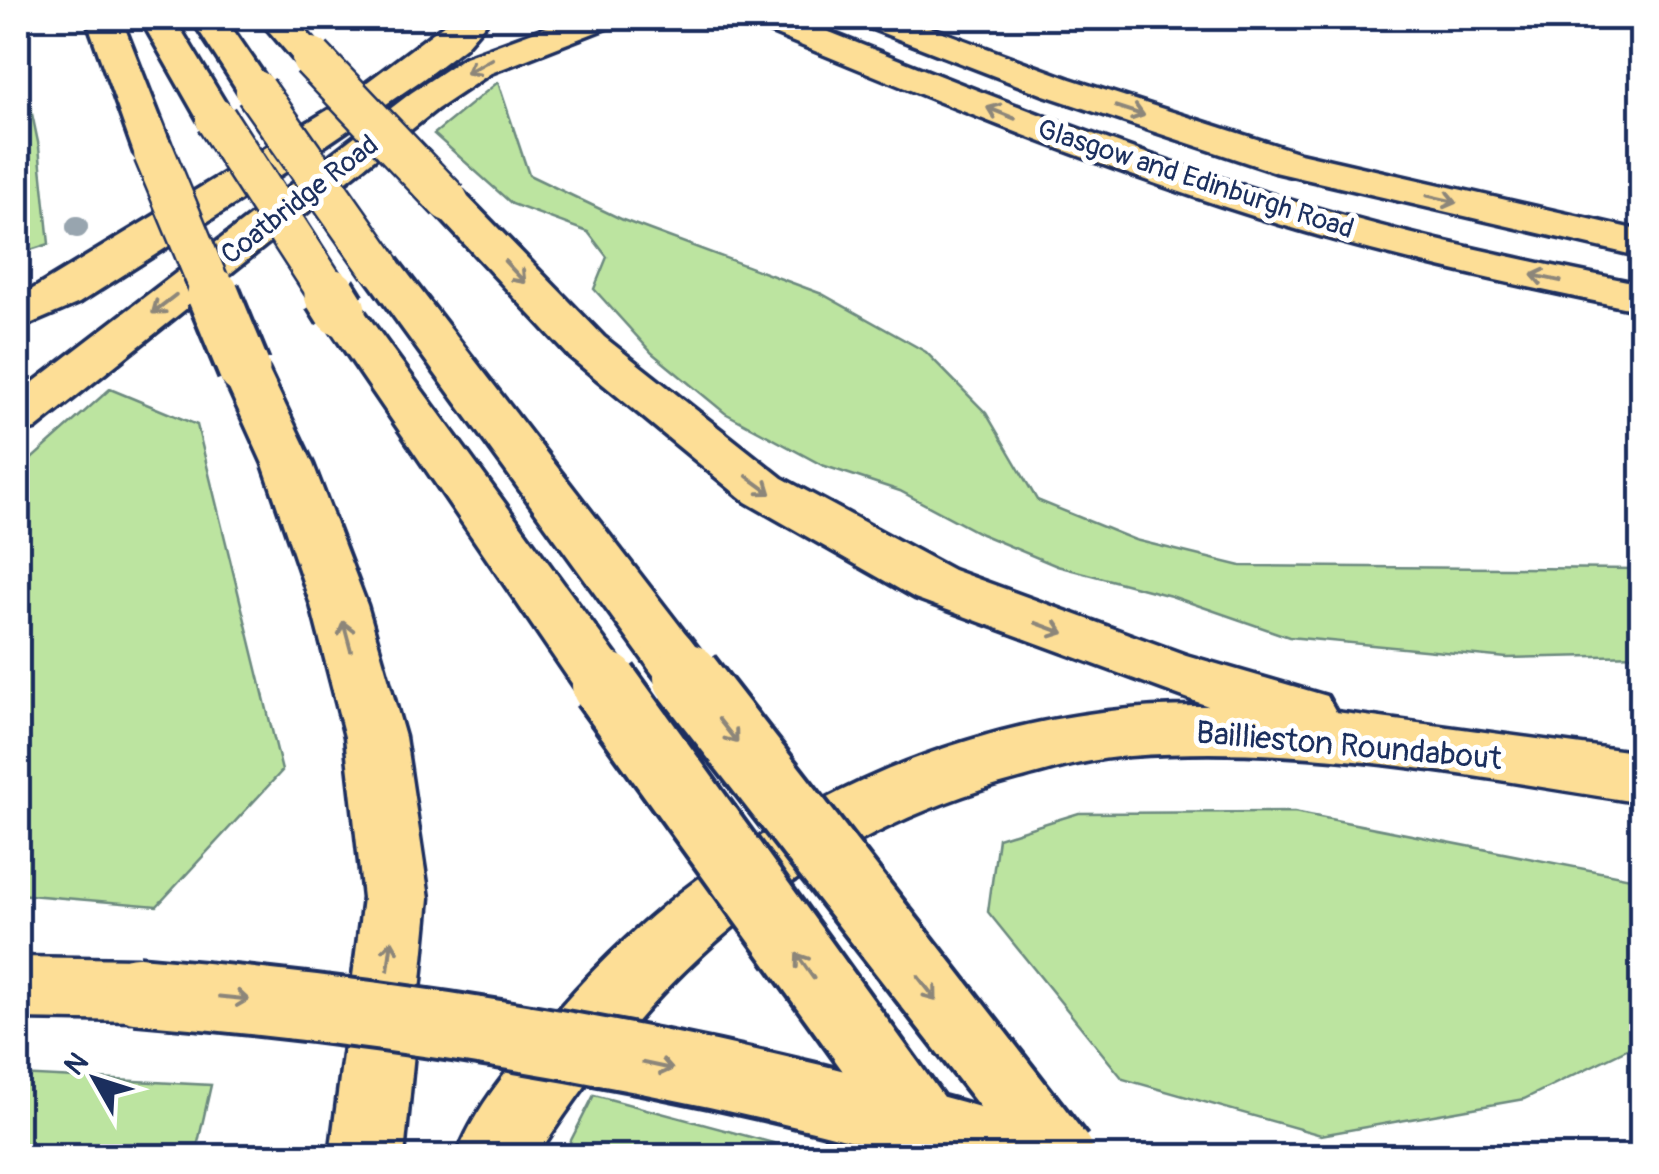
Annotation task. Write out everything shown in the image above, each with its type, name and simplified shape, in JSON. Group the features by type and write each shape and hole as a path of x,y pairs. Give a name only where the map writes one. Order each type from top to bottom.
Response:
{"highway":[{"path":"102,18 154,153 288,464 339,605 375,737 396,898 367,1156"},
{"path":"156,18 216,119 340,310 946,1156"},
{"path":"208,18 379,266 668,654 1060,1156"},
{"path":"274,18 587,347 781,500 934,584 1174,674 1430,748"},
{"name":"Coatbridge Road","path":"18,315 63,293 332,124 448,42 472,18"},
{"name":"Coatbridge Road","path":"18,418 424,101 478,65 602,18"},
{"name":"Glasgow and Edinburgh Road","path":"764,18 1051,134 1269,208 1518,272 1642,298"},
{"name":"Glasgow and Edinburgh Road","path":"874,18 1057,87 1289,163 1642,244"},
{"path":"18,352 332,124"},
{"name":"Baillieston Roundabout","path":"494,1156 574,1039 656,949 774,856 844,814 973,763 1125,732 1245,730 1430,748 1641,778"},
{"path":"18,988 137,990 353,1010 540,1042 752,1085 1029,1156"}],"green space":[{"path":"18,47 39,147 49,244 18,254"},
{"path":"498,82 529,175 623,220 822,294 926,352 986,413 1037,500 1135,540 1241,566 1641,569 1641,655 1507,658 1289,637 1171,596 1057,566 981,534 900,491 822,465 725,413 652,353 594,289 607,257 588,232 512,204 434,134"},
{"path":"110,389 197,425 282,771 157,906 18,894 18,471"},
{"path":"1294,812 1641,880 1641,1042 1524,1099 1321,1135 1123,1079 988,912 998,838 1079,813"},
{"path":"18,1075 211,1085 195,1156 18,1156"},
{"path":"594,1095 822,1156 563,1156"}]}
